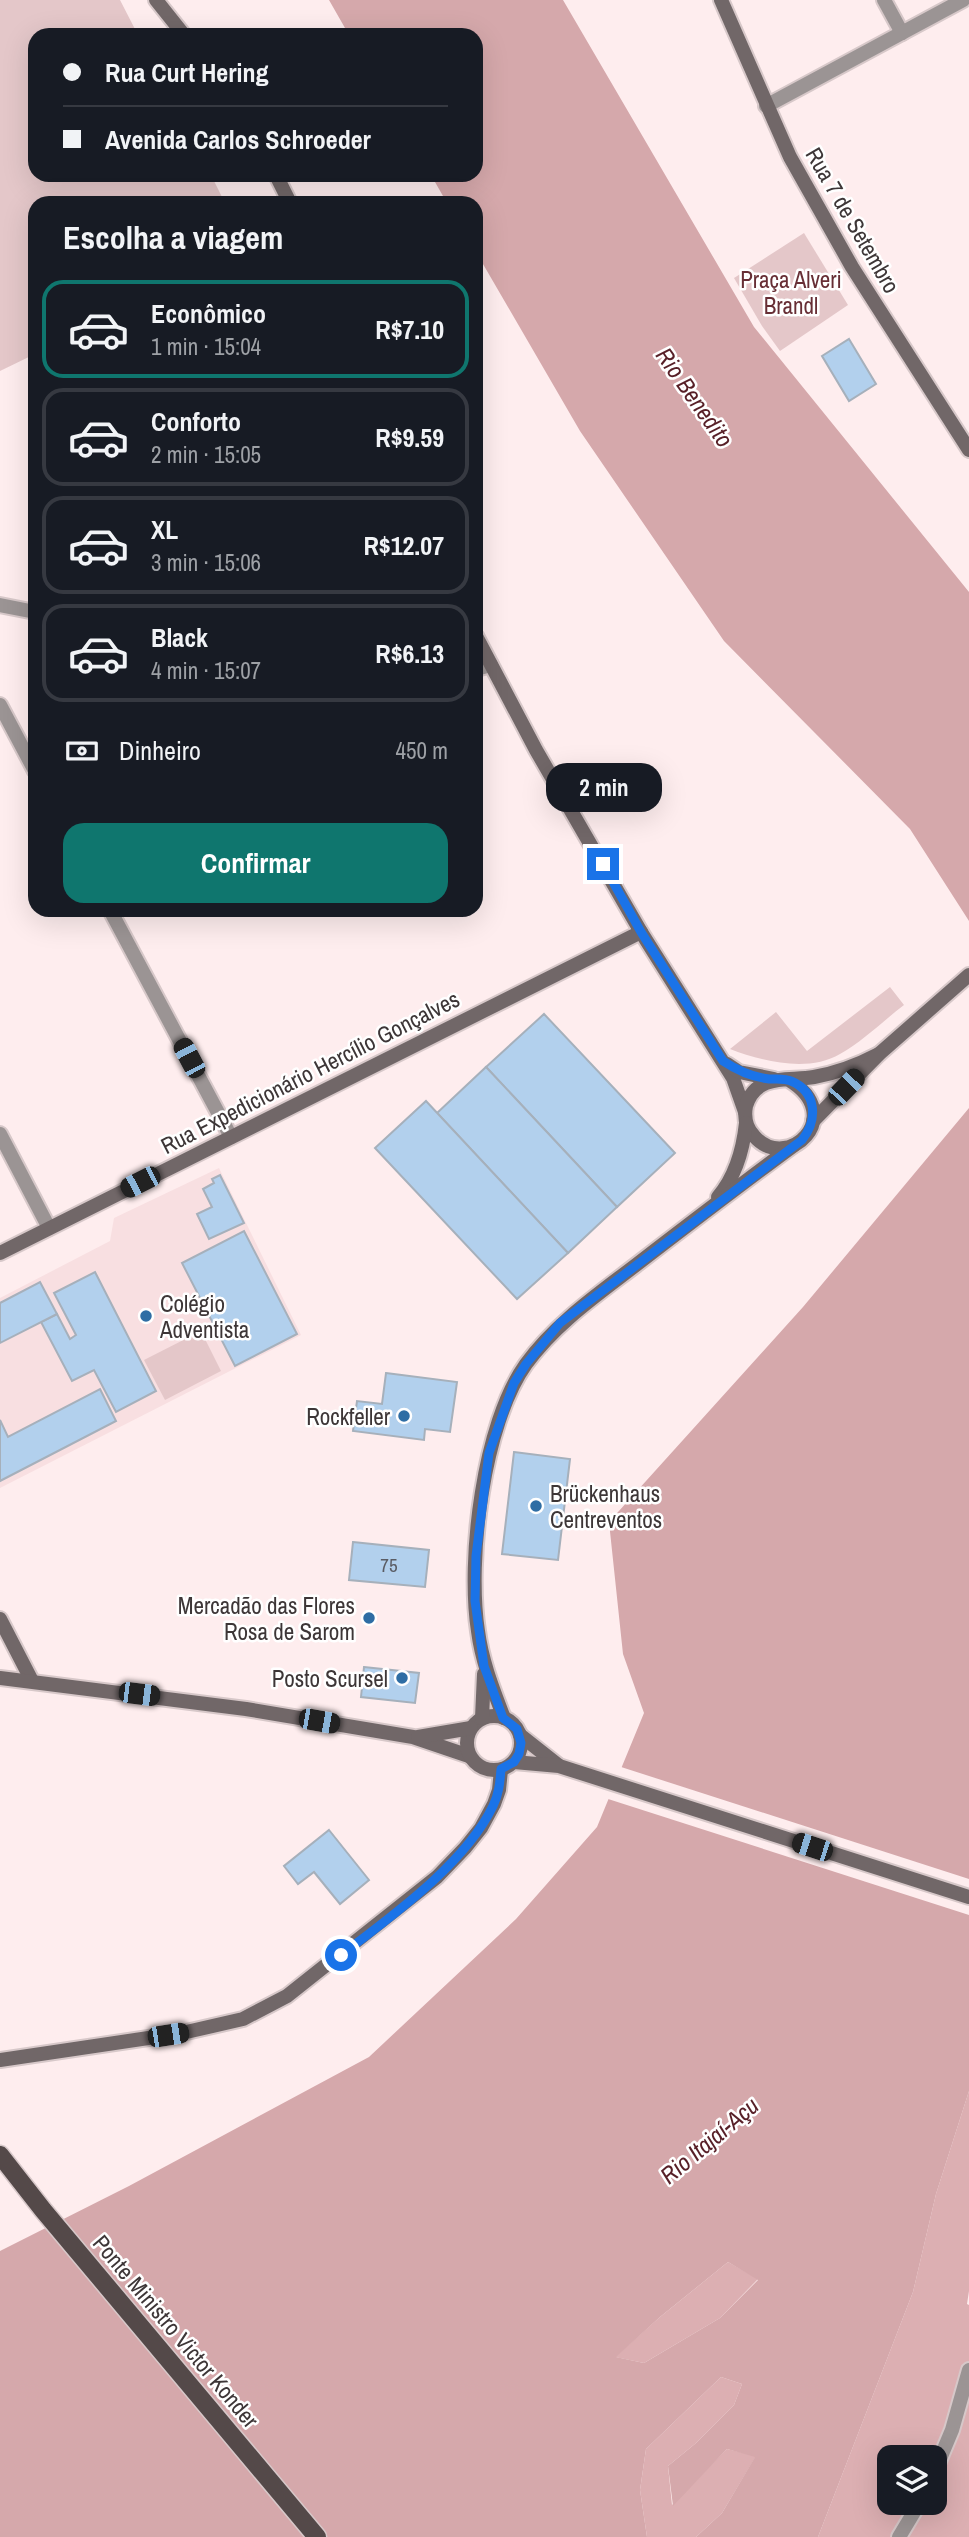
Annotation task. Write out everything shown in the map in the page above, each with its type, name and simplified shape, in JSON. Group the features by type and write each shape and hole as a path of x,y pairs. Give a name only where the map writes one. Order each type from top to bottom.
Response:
{"main road":[{"path":"156,0 178,28"},
{"name":"Rua 7 de Setembro","path":"721,0 790,157 852,267 969,450"},
{"path":"483,650 536,750 641,932 723,1061 741,1094 751,1133 759,1142 769,1147 793,1146"},
{"name":"Rua Expedicionário Hercílio Gonçalves","path":"0,1253 641,932"},
{"path":"813,1121 879,1054 969,975"},
{"path":"708,1209 724,1191 736,1169 743,1146 747,1101 754,1091 764,1083 837,1072 879,1054"},
{"path":"503,1718 484,1666 475,1601 479,1518 489,1453 514,1383 560,1323 802,1140 810,1131 814,1108 809,1096 800,1087 783,1080 739,1072 723,1061"},
{"path":"0,1619 32,1681"},
{"path":"469,1756 467,1738 476,1723 484,1666"},
{"path":"0,1678 246,1709 413,1737 469,1756 483,1768 559,1766 969,1897"},
{"path":"413,1737 496,1716 514,1724 520,1735 559,1766"},
{"path":"0,2060 182,2033 243,2018 287,1996 437,1877 465,1848 481,1828 494,1804 507,1766 519,1754 520,1735"},
{"name":"Ponte Ministro Victor Konder","path":"0,2155 317,2537"}],"street":[{"path":"884,0 902,33"},
{"path":"766,106 963,0"},
{"path":"0,605 28,611"},
{"path":"483,667 491,665"},
{"path":"0,705 28,758"},
{"path":"114,917 231,1137"},
{"path":"0,1134 50,1228"},
{"path":"946,2445 969,2370"},
{"path":"899,2537 912,2515"}],"shaded area":[{"name":"Colégio Adventista","path":"219,1168 301,1335 0,1488 0,1298 110,1241 114,1218"},
{"path":"969,2091 969,2537 818,2537 913,2292 936,2194"},
{"path":"728,2262 758,2279 720,2318 644,2363 615,2357 660,2317"},
{"path":"721,2377 742,2384 734,2405 696,2443 668,2466 672,2505 727,2449 756,2456 722,2513 696,2537 647,2537 640,2490 646,2449"}],"green space":[{"path":"0,0 120,0 134,28 28,28 28,182 214,182 222,196 28,196 28,357 0,371"},
{"name":"Praça Alveri Brandl","path":"804,233 848,305 780,351 734,278"},
{"path":"890,987 904,1005 856,1044 827,1060 785,1063 756,1058 730,1049 776,1012 807,1051"},
{"path":"201,1331 221,1371 165,1400 144,1360"}],"water":[{"name":"Rio Benedito","path":"329,0 563,0 754,327 969,592 969,921 910,829 724,641 580,431 483,264 483,196 443,196 435,182 483,182 483,28 345,28"},
{"name":"Rio Itajaí-Açu","path":"969,1108 969,2091 936,2194 913,2292 818,2537 696,2537 722,2513 755,2457 727,2449 673,2506 668,2466 696,2443 734,2405 742,2384 721,2377 646,2449 640,2490 647,2537 0,2537 0,2251 129,2186 369,2057 516,1919 597,1827 644,1713 623,1654 609,1522 803,1307","holes":["728,2262 758,2280 720,2318 644,2363 616,2357"]}],"pier":[{"path":"618,1766 969,1879 969,1915 605,1798"}],"building":[{"path":"849,339 876,384 849,401 822,356"},
{"path":"544,1014 675,1153 617,1207 486,1067"},
{"path":"486,1067 617,1207 568,1253 437,1113"},
{"path":"426,1101 568,1253 517,1299 375,1148"},
{"path":"220,1175 244,1223 209,1239 197,1214 212,1207 203,1189 214,1183 212,1179"},
{"path":"244,1231 297,1334 235,1366 182,1263"},
{"path":"95,1272 156,1391 116,1412 94,1370 72,1381 41,1322 57,1314 70,1339 76,1335 54,1293"},
{"path":"40,1282 57,1314 0,1343 0,1303"},
{"name":"Rockfeller","path":"386,1373 457,1382 450,1432 425,1429 424,1440 353,1431 357,1401 382,1404"},
{"path":"100,1389 116,1421 0,1481 0,1420 8,1437"},
{"name":"Brückenhaus Centreventos","path":"514,1452 570,1459 558,1560 502,1554"},
{"path":"353,1542 429,1550 425,1587 349,1580"},
{"path":"364,1667 419,1673 415,1703 361,1697"},
{"path":"329,1830 369,1880 340,1904 314,1872 298,1884 284,1866"}],"place":[{"name":"Colégio Adventista","path":"146,1316"},
{"name":"Rockfeller","path":"404,1416"},
{"name":"Brückenhaus Centreventos","path":"536,1506"},
{"name":"Mercadão das Flores Rosa de Sarom","path":"369,1618"},
{"name":"Posto Scursel","path":"402,1678"}],"route":[{"path":"341,1955 437,1877 465,1848 481,1828 494,1804 499,1790 501,1769 508,1767 519,1754 520,1735 514,1724 503,1718 484,1666 475,1601 479,1518 489,1453 514,1383 560,1323 802,1140 810,1131 813,1121 814,1108 809,1096 800,1087 789,1080 739,1072 723,1061 641,932 603,864"}]}
